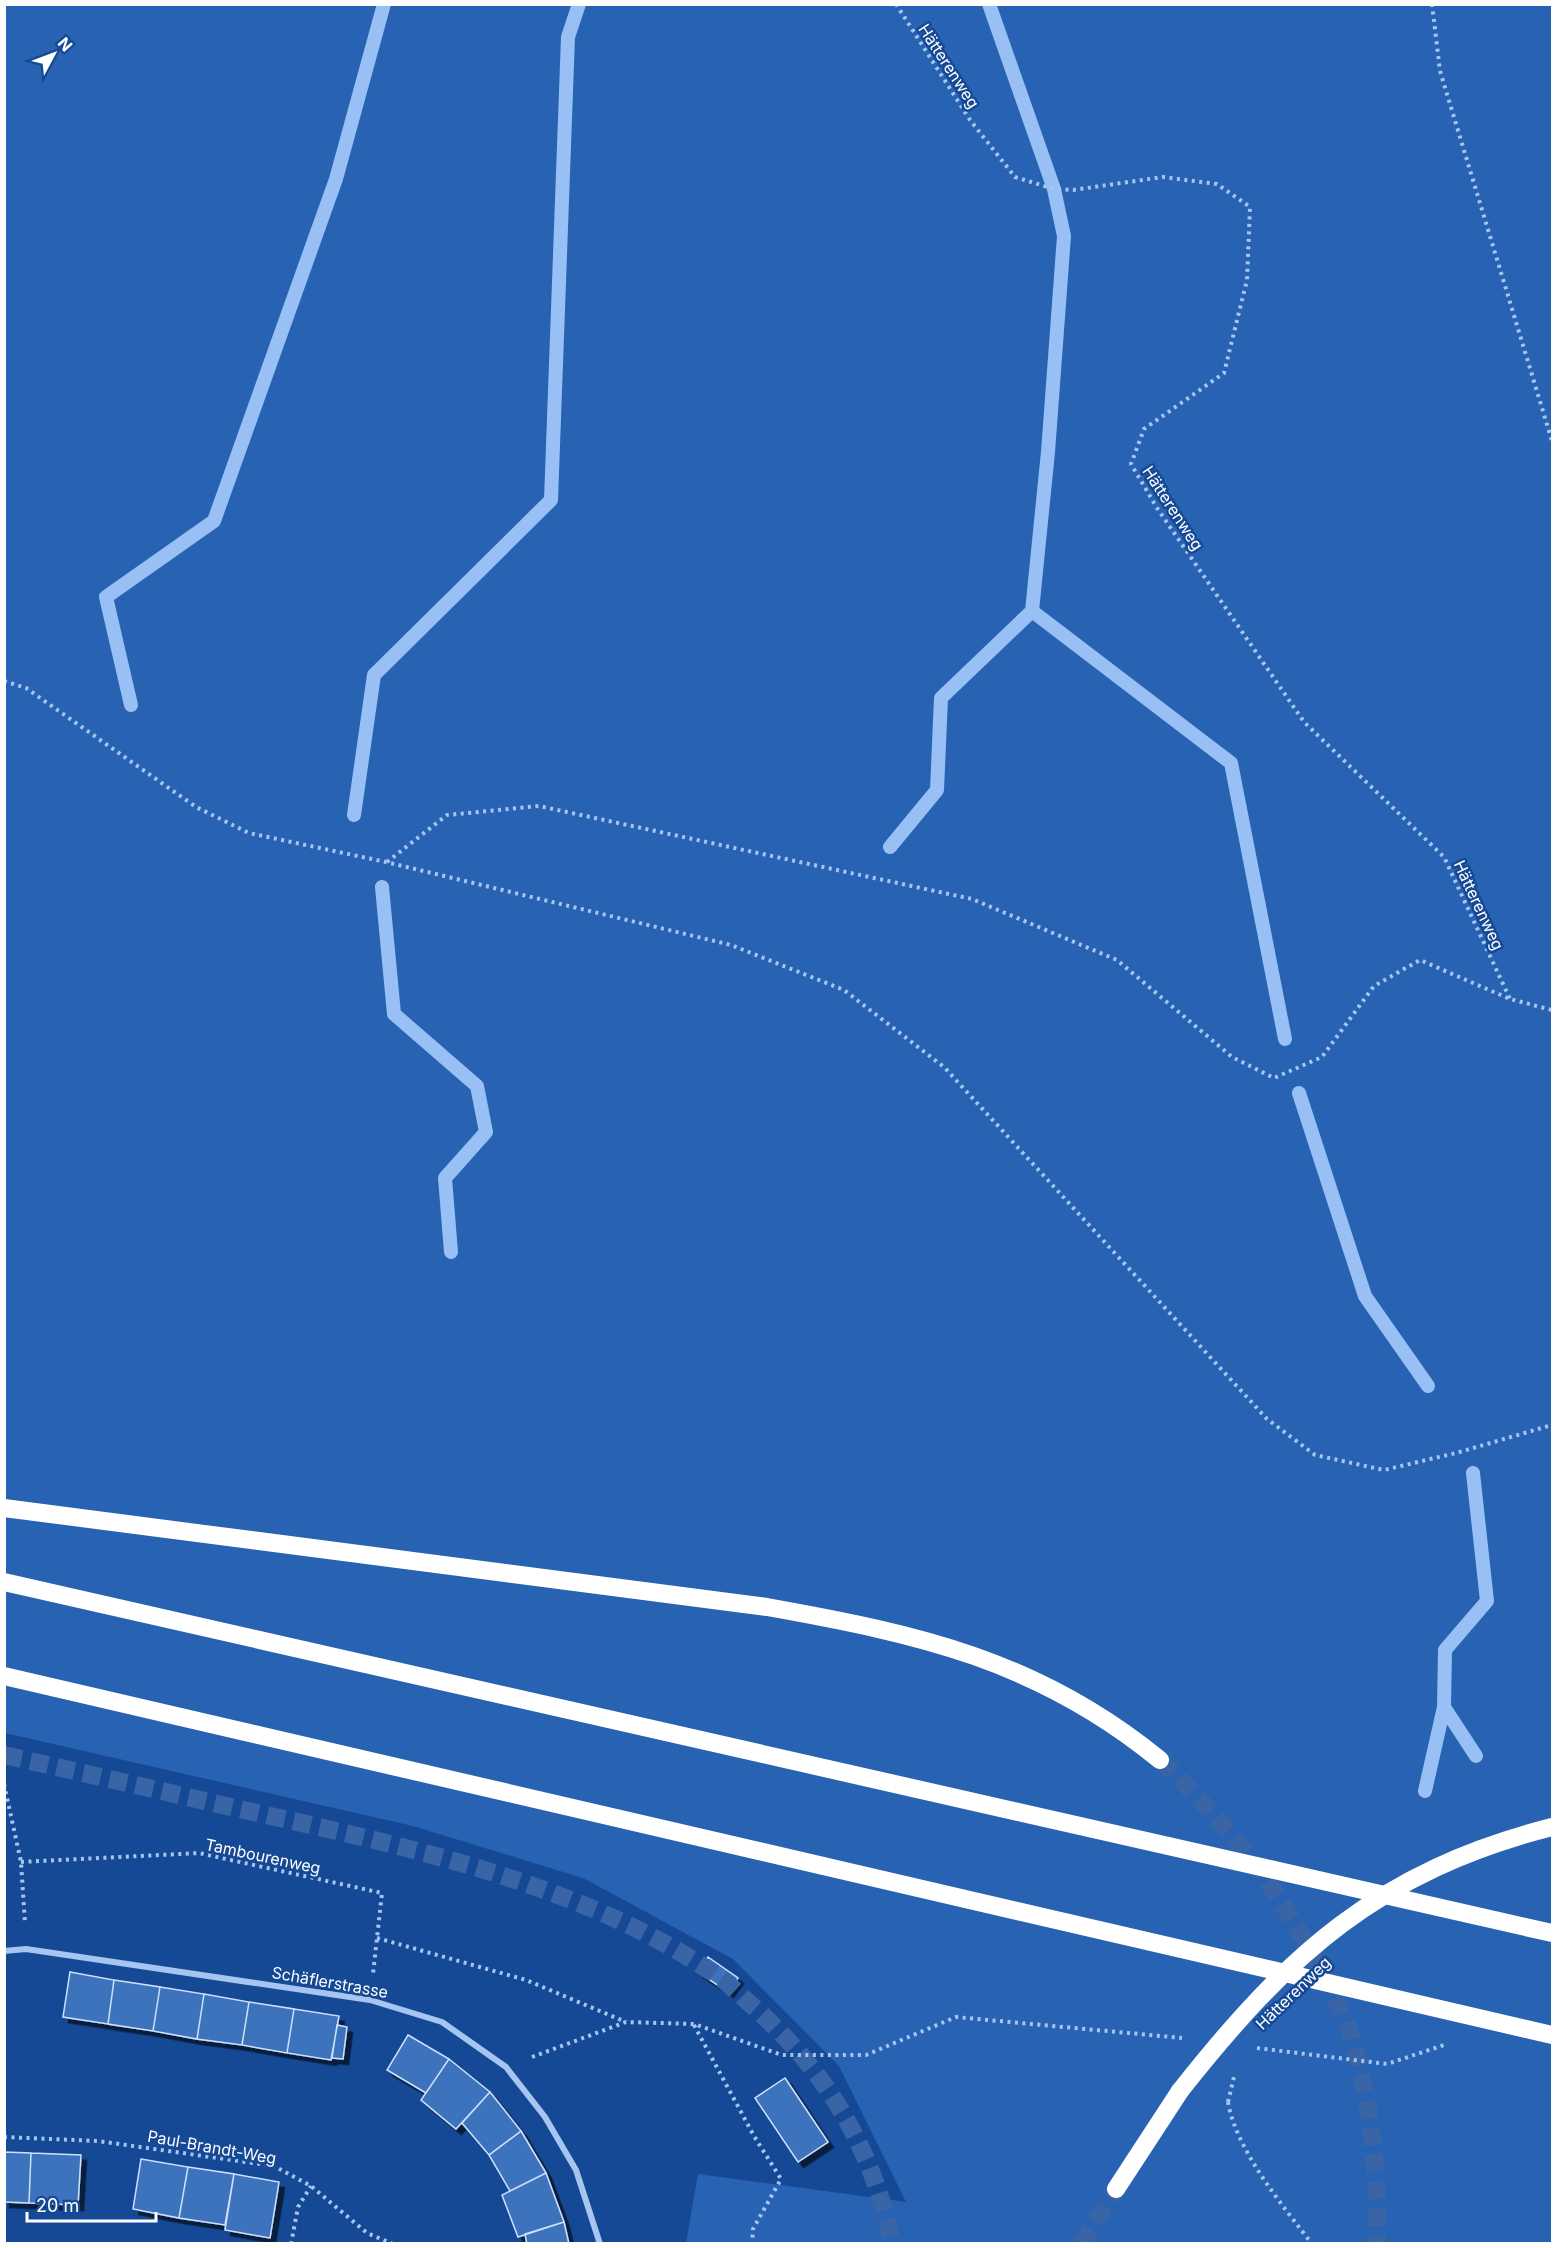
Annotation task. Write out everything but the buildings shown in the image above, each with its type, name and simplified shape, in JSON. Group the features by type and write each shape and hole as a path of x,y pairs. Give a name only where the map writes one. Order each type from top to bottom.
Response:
{"highway":[{"path":"4,1508 767,1606 880,1628 983,1658 1028,1676 1099,1714 1160,1760"},
{"path":"4,1582 1552,1933"},
{"path":"4,1676 1552,2035"},
{"path":"1116,2189 1180,2091 1271,1984 1310,1947 1355,1912 1417,1877 1492,1844 1552,1827"}],"street":[{"name":"Schäflerstrasse","path":"4,1951 26,1949 370,2000 442,2022 506,2067 545,2117 576,2170 600,2244"}],"path":[{"name":"Hätterenweg","path":"896,4 970,120 1015,177 1054,189 1073,190 1163,177 1217,184 1250,207 1247,280 1224,373 1144,429 1131,464 1157,508 1304,722 1444,857 1510,999"},
{"path":"1432,4 1440,71 1552,441"},
{"path":"4,681 26,688 196,807 249,833 386,862 731,945 843,990 944,1067 1267,1419 1315,1455 1384,1470 1456,1453 1552,1425"},
{"path":"386,862 447,815 539,806 972,898 1117,960 1232,1057 1274,1078 1322,1057 1374,986 1420,960 1510,999 1552,1010"},
{"path":"4,1784 21,1862 26,1949"},
{"name":"Tambourenweg","path":"21,1862 199,1854 382,1893 370,2000"},
{"path":"377,1938 526,1980 626,2022 694,2024 782,2055 866,2055 956,2016 1112,2030 1192,2040"},
{"path":"506,2067 626,2022"},
{"path":"694,2024 754,2136 781,2179 753,2229 752,2244"},
{"name":"Hätterenweg","path":"1248,2056 1263,2039"},
{"path":"1249,2047 1387,2064"},
{"path":"1239,2071 1234,2078 1228,2102 1231,2120 1271,2189 1312,2244"},
{"name":"Paul-Brandt-Weg","path":"4,2137 98,2141 274,2166 311,2186 367,2233 393,2244"},
{"path":"291,2244 298,2207 311,2186"}],"shaded area":[{"path":"5,5 1552,5 1552,2243 686,2243 698,2174 906,2202 839,2066 733,1959 583,1878 413,1826 5,1733"}],"waterway":[{"path":"131,705 106,597 214,521 336,179 384,4"},
{"path":"354,815 374,675 551,500 568,37 579,4"},
{"path":"989,4 1054,189 1064,236 1048,452 1032,611 1231,763 1285,1039"},
{"path":"890,847 937,790 941,698 1032,611"},
{"path":"382,887 394,1014 477,1086 486,1132 445,1178 451,1252"},
{"path":"1299,1093 1365,1296 1428,1386"},
{"path":"1473,1473 1487,1601 1445,1650 1444,1707 1476,1756"},
{"path":"1425,1791 1444,1707"}],"tunnel":[{"path":"4,1755 340,1832 453,1861 565,1898 671,1947 733,1988 782,2034 826,2087 860,2145 884,2209 892,2244"},
{"path":"1160,1760 1207,1807 1249,1857 1304,1939 1341,2010 1358,2061 1369,2112 1375,2165 1377,2244"},
{"path":"1081,2244 1116,2189"}]}
